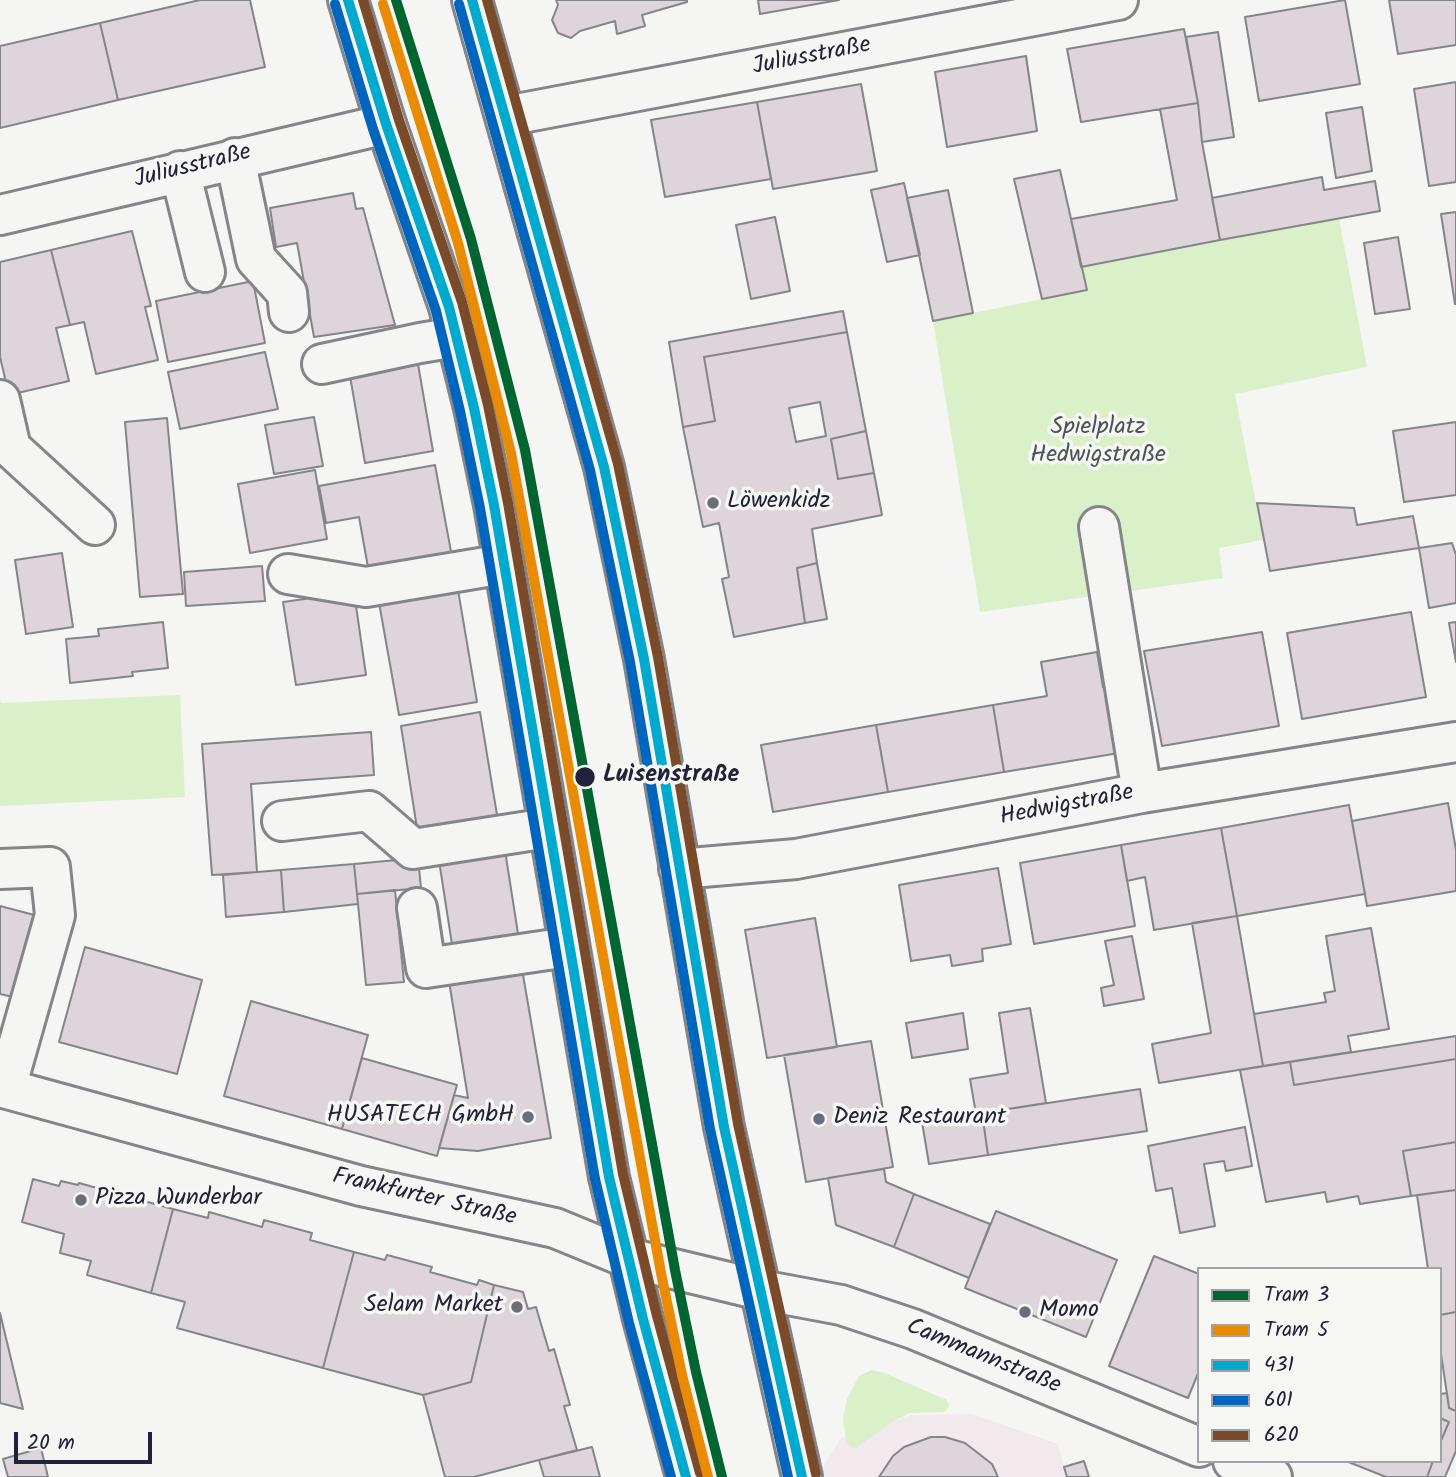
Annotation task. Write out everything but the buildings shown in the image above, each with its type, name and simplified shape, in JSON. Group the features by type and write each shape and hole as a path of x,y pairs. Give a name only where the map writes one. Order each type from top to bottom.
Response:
{"street":[{"path":"348,0 386,124 449,307 480,434 609,1177 686,1477"},
{"path":"472,0 604,467 641,647 724,1128 802,1477"},
{"name":"Juliusstraße","path":"506,116 1118,0"},
{"name":"Juliusstraße","path":"0,215 386,124"},
{"path":"235,158 256,259 287,293 289,312"},
{"path":"180,171 205,272"},
{"path":"323,365 420,343 456,338"},
{"path":"0,400 11,448 95,524"},
{"path":"1099,527 1142,793"},
{"path":"288,574 366,587 504,564"},
{"name":"Hedwigstraße","path":"679,869 796,859 1142,793 1456,742"},
{"path":"282,821 369,811 413,849 548,828"},
{"path":"0,869 50,867 55,915 3,1088"},
{"path":"417,908 426,968 568,947"},
{"name":"Frankfurter Straße","path":"3,1088 361,1186 555,1228 628,1258 761,1290"},
{"name":"Cammannstraße","path":"761,1290 825,1300 891,1321 1197,1446"},
{"path":"1238,1463 1272,1477"}],"shaded area":[{"path":"972,1414 1058,1444 1067,1477 817,1477 841,1438 911,1415"}],"green space":[{"name":"Spielplatz Hedwigstraße","path":"1339,218 1367,367 1235,394 1263,540 1219,548 1223,578 980,612 933,321 1087,290 1081,267"},
{"path":"180,695 185,797 0,806 0,699 1,703"},
{"path":"871,1370 882,1372 947,1400 949,1406 945,1412 910,1413 892,1422 856,1448 850,1447 846,1440 843,1419 847,1399 859,1376"}],"tram line":[{"name":"3","path":"396,0 471,239 525,450 675,1270 696,1372 722,1477"},
{"name":"5","path":"383,4 458,243 511,453 661,1273 682,1375 708,1477"}],"transit line":[{"name":"431","path":"348,0 386,124 449,307 474,408 494,505 609,1177 643,1319 686,1477"},
{"name":"620","path":"363,0 399,120 462,302 488,405 508,503 623,1174 657,1316 700,1473"},
{"name":"431","path":"472,0 604,467 644,659 724,1127 802,1477"},
{"name":"620","path":"487,0 618,464 658,657 738,1124 816,1474"},
{"name":"601","path":"335,4 373,129 436,311 460,411 480,508 595,1179 629,1323 671,1477"},
{"name":"601","path":"459,4 590,470 630,662 710,1129 788,1477"}],"place":[{"name":"Löwenkidz","path":"713,503"},
{"name":"Luisenstraße","path":"585,777"},
{"name":"HUSATECH GmbH","path":"528,1117"},
{"name":"Deniz Restaurant","path":"819,1119"},
{"name":"Pizza Wunderbar","path":"81,1200"},
{"name":"Selam Market","path":"517,1307"},
{"name":"Momo","path":"1025,1312"}]}
